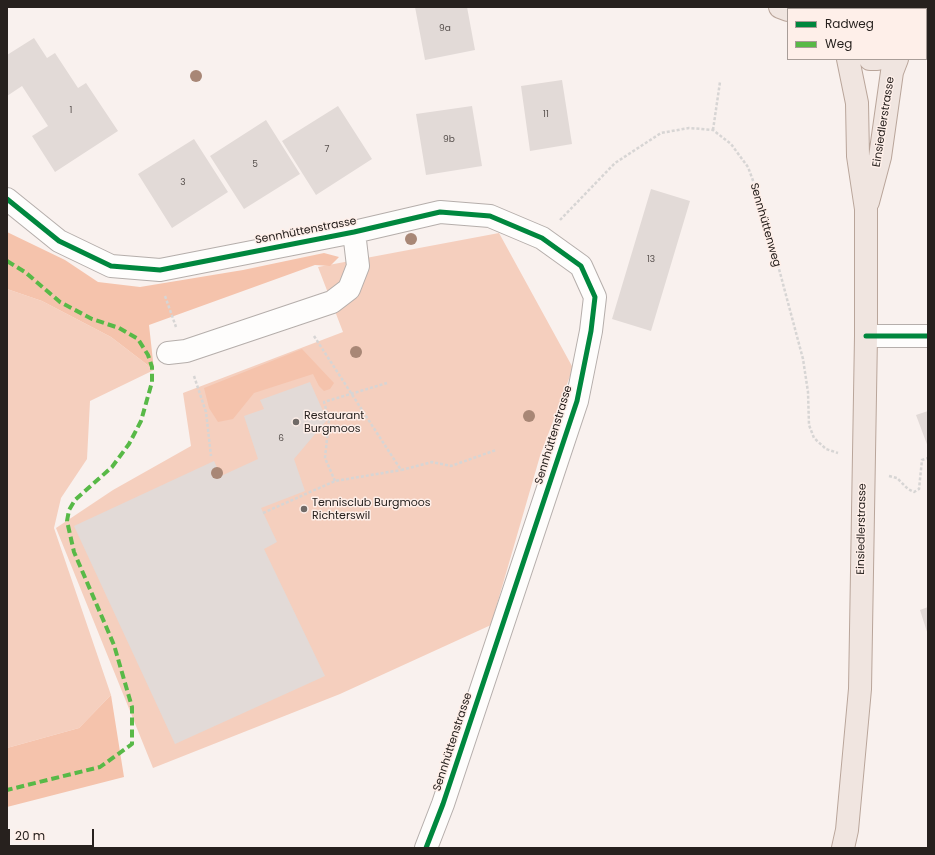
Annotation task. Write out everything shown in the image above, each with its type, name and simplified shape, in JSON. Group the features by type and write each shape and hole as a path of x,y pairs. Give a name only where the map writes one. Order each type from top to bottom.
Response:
{"main road":[{"name":"Einsiedlerstrasse","path":"843,848 847,830 860,689 866,336 866,209 858,156 857,103 848,60"},
{"name":"Einsiedlerstrasse","path":"866,209 880,157 892,72 897,60"}],"street":[{"name":"Sennhüttenstrasse","path":"7,199 59,241 111,266 160,270 354,232 440,212 490,216 542,238 581,266 595,297 591,331 577,401 446,796 426,848"},
{"path":"177,352 332,302 349,289 358,266 354,232"},
{"path":"866,336 928,336"}],"path":[{"path":"542,238 615,163 644,143 661,133 689,128 713,130 720,82"},
{"path":"167,304 177,352 206,412 211,456"},
{"path":"304,312 316,342 401,470"},
{"path":"335,481 325,458 329,420 324,402 387,383"},
{"path":"264,513 335,481 401,470 432,462 451,466 496,450"},
{"path":"887,476 897,478 908,489 914,492 919,489 922,460 928,458"}],"shaded area":[{"path":"7,232 65,260 98,282 140,287 243,270 324,253 339,257 330,266 315,265 149,325 154,370 111,337 42,301 7,289"},
{"name":"Tennisclub Burgmoos Richterswil","path":"499,233 573,368 540,456 491,625 340,694 153,768 56,528 113,490 191,446 183,393 343,332 318,267"},
{"path":"7,289 42,301 111,337 154,370 90,401 87,459 61,498 54,528 111,695 79,728 7,748"},
{"path":"302,349 334,383 330,389 324,391 319,386 313,374 254,393 233,419 218,422 209,408 204,388"},
{"path":"111,695 124,777 7,807 7,748 79,728"}],"building":[{"path":"415,7 467,7 475,50 425,60"},
{"path":"34,38 47,58 55,53 78,88 86,83 118,131 55,172 32,136 48,126 22,86 7,96 7,55"},
{"path":"562,80 572,144 530,151 521,86"},
{"path":"338,106 372,159 316,195 282,141"},
{"path":"472,106 482,166 426,175 416,114"},
{"path":"266,120 300,174 244,209 210,156"},
{"path":"194,139 228,192 172,228 138,174"},
{"path":"651,189 690,201 651,331 612,319"},
{"path":"310,382 327,420 294,459 305,491 261,508 277,542 264,549 325,676 175,744 74,526 214,461 221,476 258,459 244,416 264,409 260,400"},
{"path":"928,411 928,447 916,415"},
{"path":"928,607 928,635 920,610"}],"marked path":[{"path":"7,261 25,272 60,302 92,319 119,328 138,339 148,355 152,367 152,382 141,421 129,444 112,467 75,500 69,510 67,521 74,552 114,645 132,707 132,744 100,767 7,790"}],"cycle path":[{"path":"7,199 59,241 111,266 160,270 354,232 440,212 490,216 542,238 581,266 595,297 591,331 577,401 443,804 426,848"},
{"path":"866,336 928,336"}],"place":[{"name":"Restaurant Burgmoos","path":"296,422"},
{"name":"Tennisclub Burgmoos Richterswil","path":"304,509"}]}
